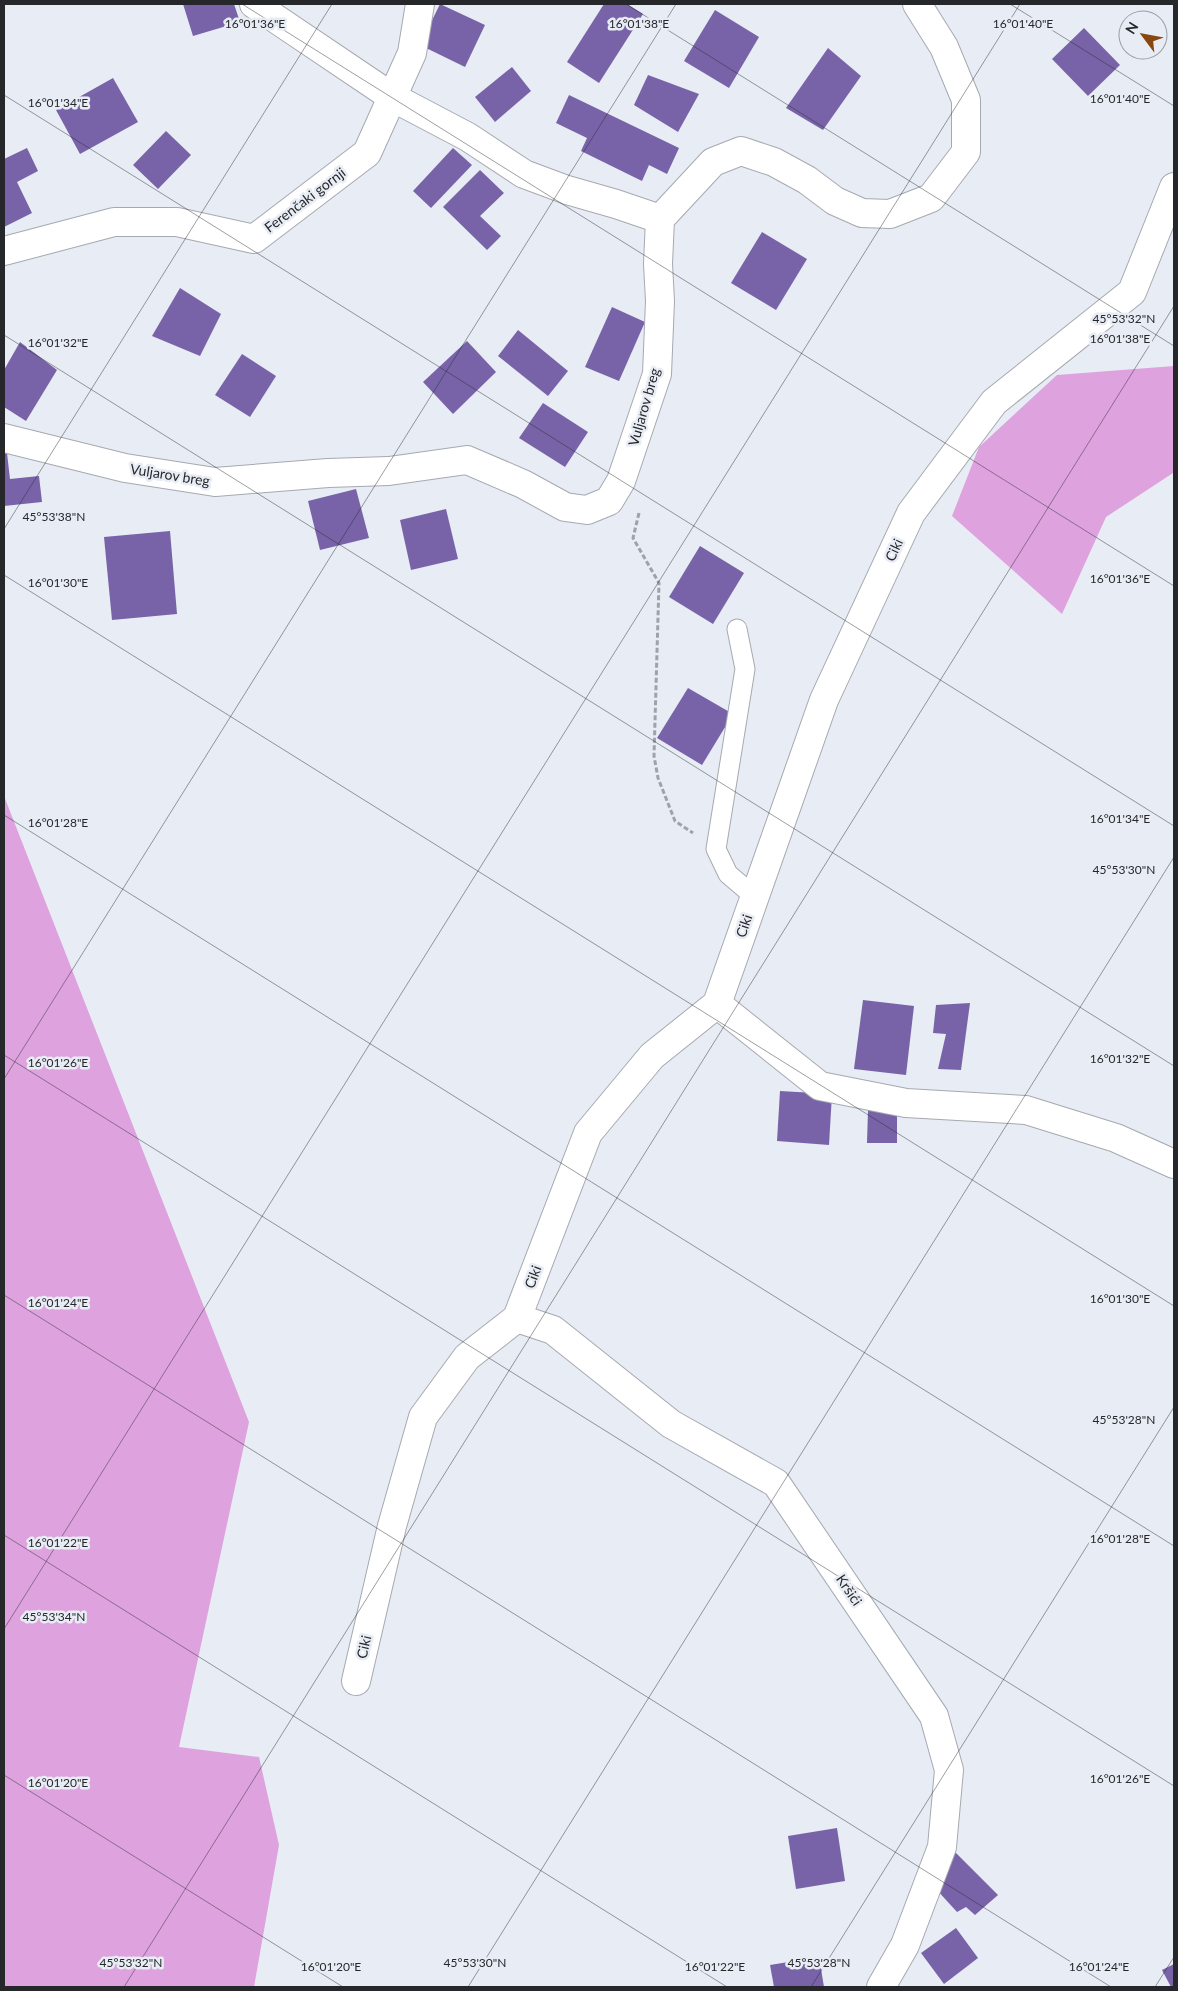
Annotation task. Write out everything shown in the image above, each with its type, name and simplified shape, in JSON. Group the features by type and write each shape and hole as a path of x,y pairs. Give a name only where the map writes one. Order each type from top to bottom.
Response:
{"street":[{"path":"254,4 392,96 468,136 524,174 567,190 660,219 713,162 741,151 774,162 807,180 835,201 862,213 890,214 931,198 966,152 966,100 944,47 917,4"},
{"name":"Ferenčaki gornji","path":"4,251 114,222 176,222 254,239 367,153 412,53 420,4"},
{"name":"Ciki","path":"356,1681 392,1526 423,1417 467,1357 518,1318 588,1133 652,1056 717,1004 824,700 911,513 994,402 1132,292 1174,187"},
{"name":"Vuljarov breg","path":"4,438 125,468 215,482 328,473 389,471 467,460 523,484 565,507 587,510 609,501 621,481 657,374 660,301 658,264 660,219"},
{"path":"717,1004 820,1086 906,1103 1026,1110 1116,1138 1174,1164"},
{"name":"Kršići","path":"518,1318 554,1330 671,1424 776,1483 934,1716 949,1770 942,1847 905,1945 881,1987"}],"lane":[{"path":"737,629 745,669 716,850 728,874 755,897"}],"path":[{"path":"621,481 640,509 633,538 659,583 654,756 658,778 675,821 716,850"}],"shaded area":[{"path":"1174,366 1174,475 1173,473 1106,517 1062,614 952,516 979,447 1057,375"},
{"path":"4,796 249,1422 179,1747 259,1757 279,1845 254,1987 4,1987"}],"building":[{"path":"183,4 234,4 240,22 193,36"},
{"path":"440,4 485,25 465,67 420,45"},
{"path":"604,4 627,4 643,14 599,83 567,62"},
{"path":"715,10 759,37 729,88 684,61"},
{"path":"1084,28 1120,65 1088,96 1052,59"},
{"path":"828,48 861,76 823,130 786,108"},
{"path":"512,67 531,91 495,122 475,97"},
{"path":"648,75 699,94 678,132 634,105"},
{"path":"113,78 138,122 80,154 56,110"},
{"path":"569,95 679,148 667,174 649,165 642,181 581,151 587,138 556,123"},
{"path":"166,131 191,155 158,189 133,165"},
{"path":"27,148 38,171 17,182 32,213 4,227 4,159"},
{"path":"453,148 472,165 431,208 413,191"},
{"path":"480,170 504,193 480,216 501,236 487,250 443,207"},
{"path":"762,232 807,259 776,310 731,283"},
{"path":"180,288 221,314 200,356 152,336"},
{"path":"612,307 645,322 619,381 585,367"},
{"path":"518,330 568,371 548,396 498,356"},
{"path":"467,341 496,372 453,414 423,382"},
{"path":"20,342 57,370 26,421 4,407 4,370"},
{"path":"242,354 276,376 250,417 215,395"},
{"path":"543,403 588,432 565,467 519,438"},
{"path":"4,453 7,453 10,479 39,476 42,502 4,506"},
{"path":"356,489 369,538 320,550 308,501"},
{"path":"446,509 458,559 411,570 400,520"},
{"path":"170,531 177,614 112,620 104,537"},
{"path":"700,546 744,573 713,624 669,597"},
{"path":"688,688 733,714 702,765 657,738"},
{"path":"863,1000 914,1006 906,1075 854,1069"},
{"path":"970,1003 961,1070 938,1069 946,1034 933,1033 936,1005"},
{"path":"780,1091 832,1094 829,1145 777,1141"},
{"path":"868,1110 897,1111 897,1143 867,1143"},
{"path":"837,1828 845,1881 796,1889 788,1836"},
{"path":"953,1850 998,1895 975,1915 966,1907 957,1912 936,1889"},
{"path":"956,1928 978,1958 944,1984 921,1953"},
{"path":"819,1957 824,1987 774,1987 770,1965"},
{"path":"1174,1964 1174,1987 1171,1987 1162,1970"}]}
